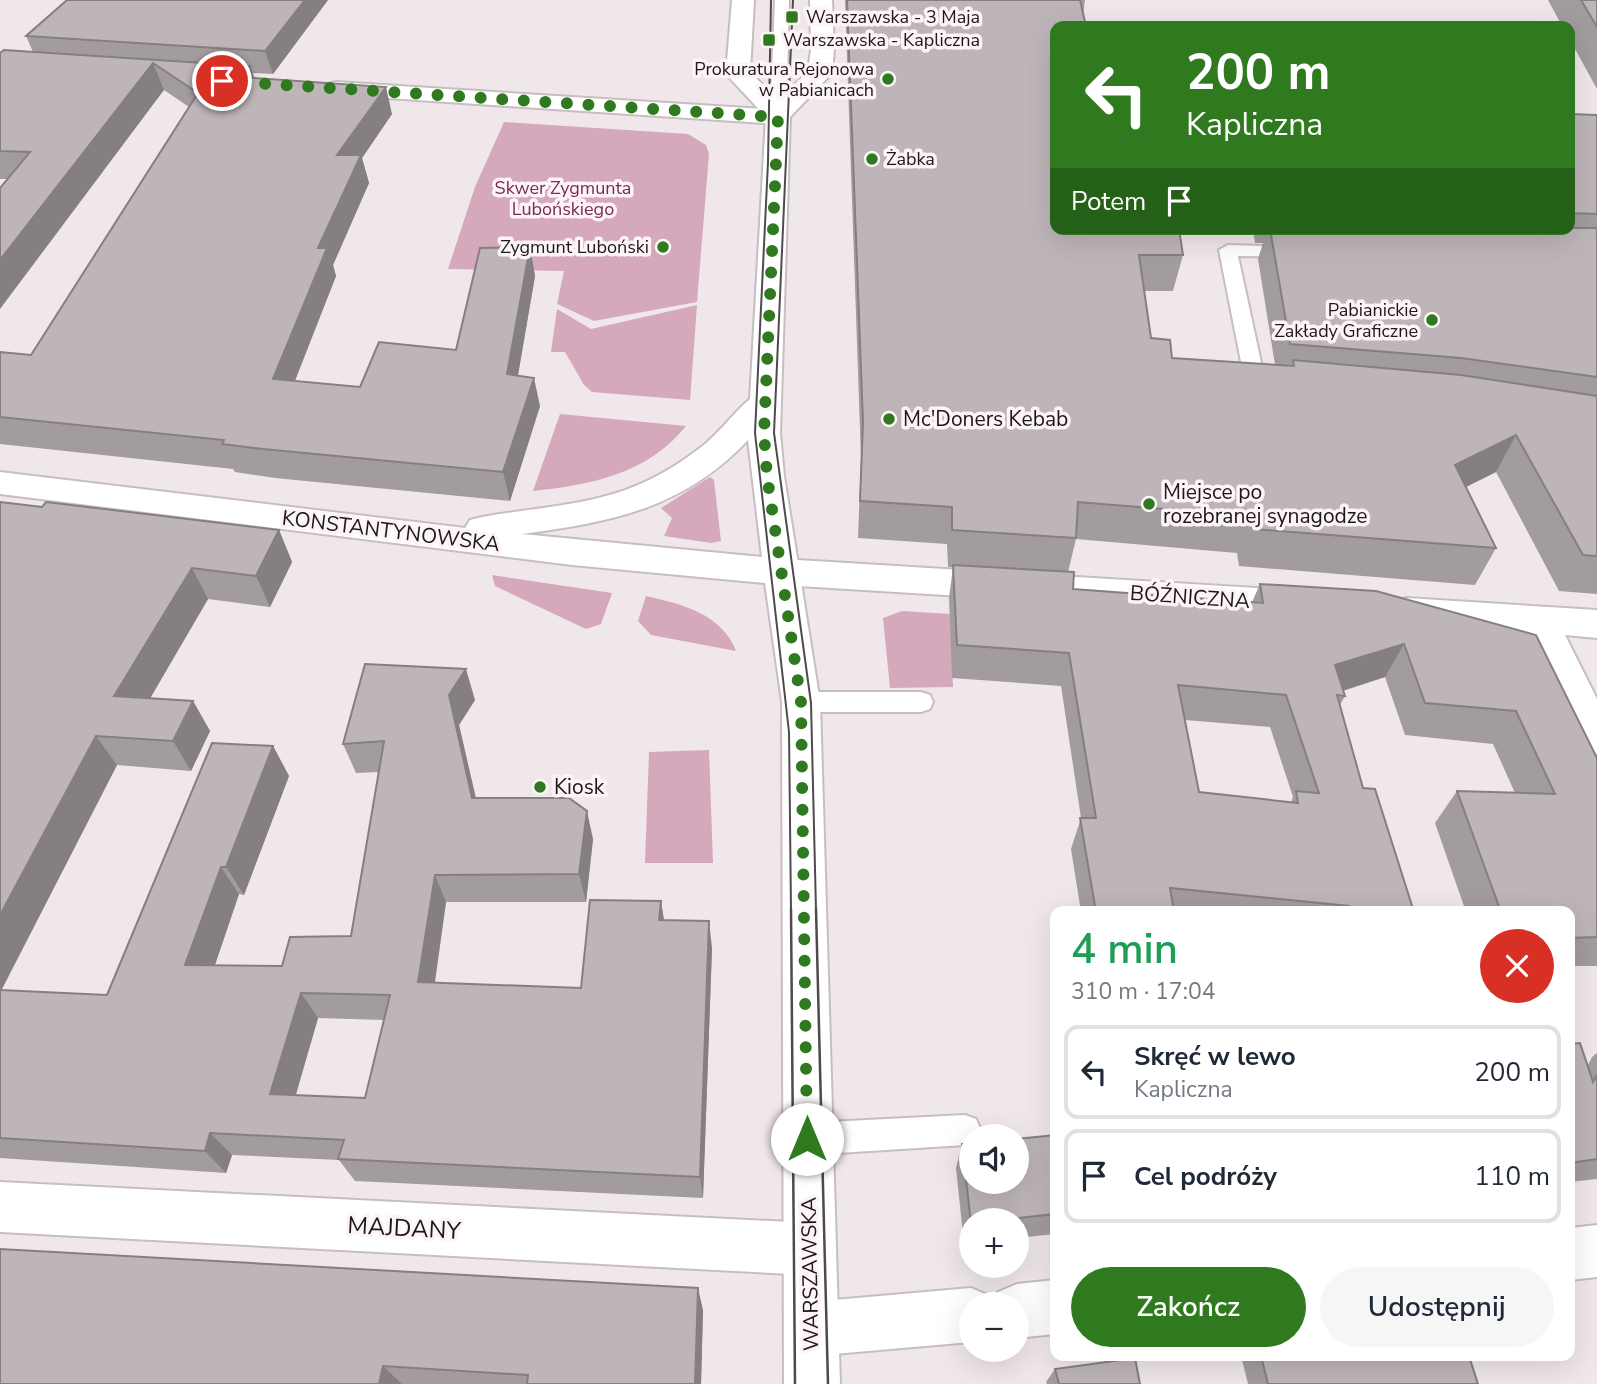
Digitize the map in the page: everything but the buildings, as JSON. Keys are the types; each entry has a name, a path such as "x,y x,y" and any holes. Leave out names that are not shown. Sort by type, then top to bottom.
{"street":[{"path":"743,0 738,74 767,102 778,117"},
{"path":"778,117 789,100 814,79 821,68 821,0"},
{"path":"320,88 778,117"},
{"name":"WARSZAWSKA","path":"778,117 766,402 767,476 801,702 812,1384"},
{"path":"439,537 511,523 585,516 636,501 688,473 719,451 756,408 766,402"},
{"name":"KONSTANTYNOWSKA","path":"0,483 636,560 782,572"},
{"name":"BÓŹNICZNA","path":"782,572 1332,606"},
{"path":"1374,608 1597,624"},
{"path":"1538,619 1597,738"},
{"name":"MAJDANY","path":"0,1207 809,1249"},
{"path":"1575,1253 1597,1251"},
{"path":"1029,1310 1050,1308"},
{"path":"811,1329 959,1316"}],"lane":[{"path":"778,117 782,0"},
{"path":"1282,389 1256,387 1228,250 1310,252"},
{"path":"801,702 921,702"},
{"path":"807,1139 959,1130"}],"green space":[{"name":"Skwer Zygmunta Lubońskiego","path":"504,122 688,134 706,145 709,154 697,302 594,321 557,304 564,271 448,269 475,187"},
{"path":"697,305 690,400 592,392 584,385 565,352 551,352 557,309 591,329"},
{"path":"560,414 686,426 654,456 636,466 576,485 533,491"},
{"path":"710,477 714,480 721,541 711,543 664,536 672,518 661,508"},
{"path":"492,575 612,593 601,624 586,629 495,586"},
{"path":"646,596 687,607 711,619 730,638 736,651 651,635 638,621"},
{"path":"902,611 950,614 953,687 890,688 883,618"},
{"path":"709,750 713,863 645,863 649,752"}],"tram line":[{"path":"771,0 768,162 755,433 789,732 791,910"},
{"path":"793,0 774,433 811,703 816,910"},
{"path":"791,909 795,1384"},
{"path":"816,909 828,1384"}],"place":[{"name":"Warszawska - 3 Maja","path":"792,17"},
{"name":"Warszawska - Kapliczna","path":"769,40"},
{"name":"Prokuratura Rejonowa w Pabianicach","path":"888,79"},
{"name":"Żabka","path":"872,159"},
{"name":"Zygmunt Luboński","path":"663,247"},
{"name":"Pabianickie Zakłady Graficzne","path":"1432,320"},
{"name":"Mc'Doners Kebab","path":"889,419"},
{"name":"Miejsce po rozebranej synagodze","path":"1149,504"},
{"name":"Kiosk","path":"540,787"}],"route":[{"path":"222,81 778,117 764,433 767,476 801,702 807,1139"}]}
